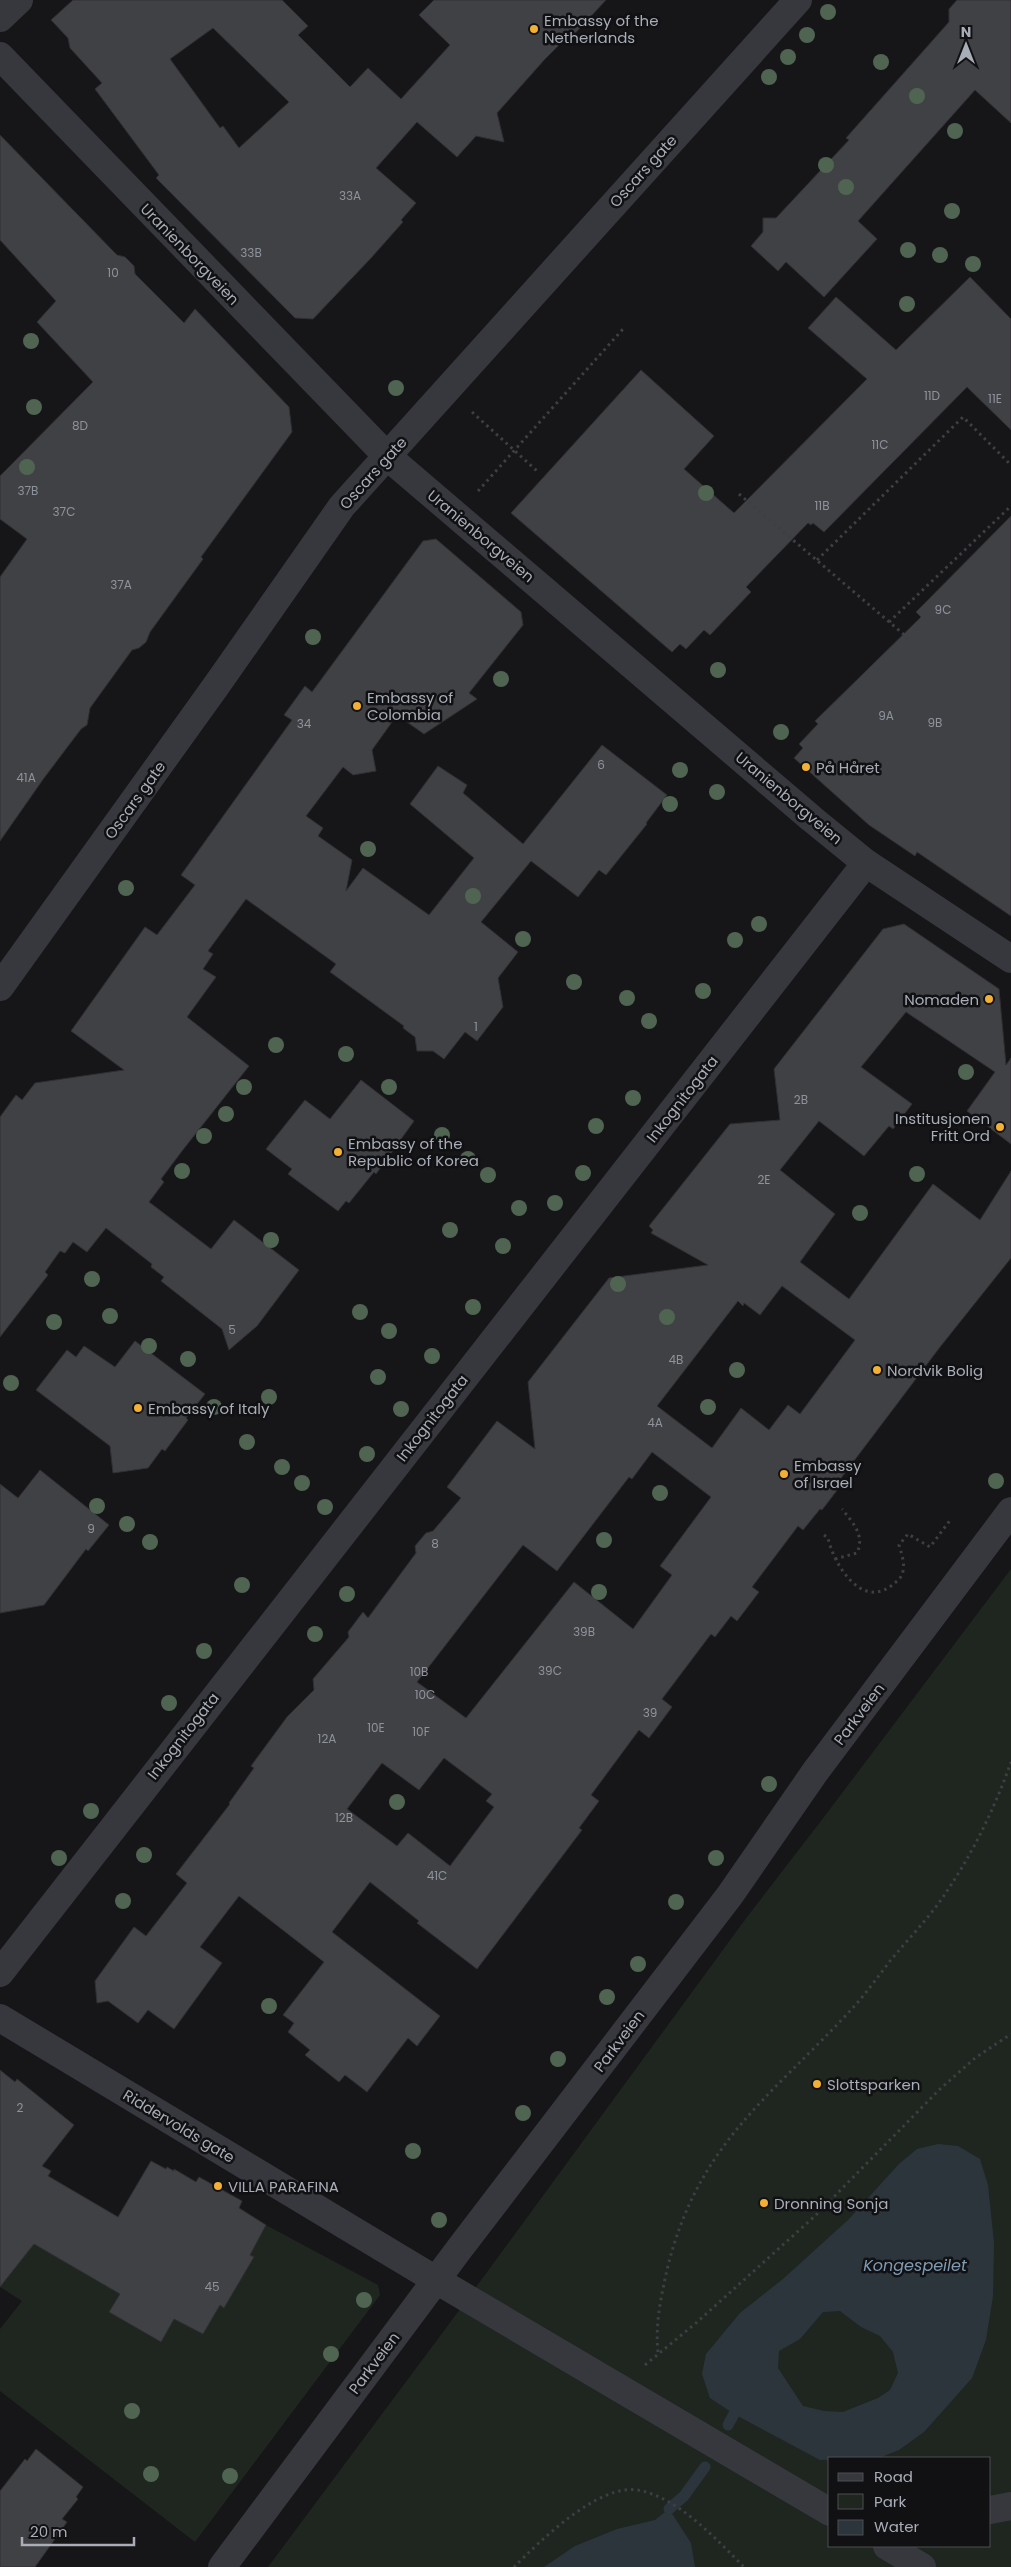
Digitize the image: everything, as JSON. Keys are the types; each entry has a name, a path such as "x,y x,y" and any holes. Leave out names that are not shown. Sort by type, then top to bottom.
{"street":[{"path":"0,18 19,0"},
{"name":"Oscars gate","path":"0,987 216,686 342,506 798,0"},
{"name":"Uranienborgveien","path":"0,56 388,457 866,863 1011,958"},
{"name":"Inkognitogata","path":"0,1973 866,863"},
{"name":"Parkveien","path":"222,2567 436,2280 730,1895 815,1772 1011,1510"},
{"name":"Riddervolds gate","path":"0,2018 616,2388 828,2511"},
{"path":"991,2510 1011,2506"},
{"path":"889,2547 922,2567"}],"path":[{"path":"476,493 623,330"},
{"path":"467,408 537,471"},
{"path":"817,560 963,417 1011,465"},
{"path":"739,494 908,638"},
{"path":"889,622 1011,506"},
{"path":"835,1559 857,1553 861,1540 860,1533 842,1509"},
{"path":"824,1534 828,1538 835,1559 842,1572 854,1584 865,1590 886,1589 900,1578 904,1571 899,1544 908,1534 930,1547 951,1520"},
{"path":"658,2352 656,2334 658,2317 672,2249 682,2219 704,2172 763,2097 850,2011 947,1892 982,1831 1011,1762"},
{"path":"616,2388 696,2323 815,2216 939,2090 975,2058 1011,2034"},
{"path":"514,2567 532,2549 585,2508 605,2496 620,2491 636,2490 663,2500 701,2524 744,2567"}],"green space":[{"name":"Slottsparken","path":"1011,1569 1011,2567 268,2567 449,2324 747,1917"},
{"path":"266,2225 378,2285 380,2295 195,2542 0,2391 0,2329 22,2301 0,2287 34,2244 120,2294 109,2312 160,2342 174,2319 203,2334 220,2305 224,2308 254,2257 250,2255"}],"water":[{"name":"Kongespeilet","path":"938,2144 958,2146 980,2159 988,2185 994,2243 993,2296 986,2340 972,2378 924,2432 899,2450 882,2457 828,2457 828,2460 820,2460 734,2414 710,2398 702,2374 706,2354 740,2313 783,2279 848,2220 899,2164 917,2149","holes":["840,2311 861,2327 880,2336 893,2352 898,2373 890,2390 878,2398 843,2412 824,2411 803,2406 778,2368 779,2351 800,2339 823,2312"]},
{"path":"669,2509 691,2543 695,2567 544,2567 575,2546 617,2529 655,2520"}],"building":[{"path":"73,0 282,0 308,26 298,35 350,87 368,68 401,99 450,45 419,15 434,0 606,0 567,42 564,40 545,59 497,113 504,142 476,136 457,157 417,122 376,168 416,203 401,220 403,222 313,319 295,318 156,178 159,175 95,89 102,83 70,48 68,38 51,20","holes":["213,28 289,102 239,148 223,126 220,128 170,59"]},
{"path":"957,0 1011,0 1011,123 975,90 858,221 877,239 824,297 786,262 778,271 751,246 763,232 763,218 776,218 849,140 846,138 949,22 949,9"},
{"path":"0,135 117,255 125,257 134,266 135,274 184,323 195,309 289,407 292,432 201,557 203,559 150,632 146,642 139,648 132,650 90,708 87,725 81,729 44,778 0,841 0,577 27,539 0,519 0,476 93,382 37,322 56,301 0,240"},
{"path":"970,277 1011,319 1011,430 967,387 824,532 813,523 811,525 808,523 746,587 751,592 710,635 704,630 686,649 680,644 672,652 511,513 641,370 714,436 684,469 734,513 867,379 808,328 836,297 896,350"},
{"path":"1011,516 1011,916 917,852 915,856 869,825 794,758 803,748 799,744 818,724 815,721 921,617 916,612"},
{"path":"436,539 521,612 523,625 469,693 477,699 424,734 397,715 372,750 376,771 353,775 343,767 306,816 323,828 318,836 352,860 346,891 363,868 429,915 474,858 410,804 438,766 467,785 463,793 523,844 602,745 667,795 647,824 606,875 599,870 578,897 531,861 481,922 518,952 498,978 503,1007 477,1041 465,1032 444,1059 433,1051 417,1051 415,1037 403,1028 404,1026 330,972 336,964 246,899 208,951 213,954 203,969 216,977 187,1017 249,1066 161,1179 164,1182 149,1202 211,1249 234,1220 299,1270 257,1326 229,1350 222,1329 161,1281 164,1277 151,1267 152,1264 106,1228 87,1252 73,1242 65,1253 60,1251 45,1272 48,1275 0,1337 0,1117 16,1095 22,1100 35,1083 124,1070 71,1031 145,927 157,935 195,885 181,875 292,720 284,715 305,686 312,692 423,541"},
{"path":"904,924 999,989 1006,1065 1011,1058 1011,1144 967,1111 995,1072 906,1012 861,1067 912,1104 893,1129 889,1126 864,1156 819,1121 780,1170 835,1214 800,1262 849,1299 933,1184 980,1220 1011,1171 1011,1258 940,1347 838,1482 841,1485 822,1510 820,1509 803,1530 798,1526 752,1587 759,1592 737,1621 731,1616 715,1637 711,1634 662,1699 672,1707 649,1738 639,1730 591,1795 599,1801 579,1828 582,1830 477,1969 417,1923 419,1921 370,1882 332,1932 440,2016 417,2046 408,2038 367,2092 345,2075 339,2082 305,2055 310,2050 288,2032 294,2023 283,2015 324,1962 239,1896 200,1947 222,1963 174,2029 148,2010 138,2023 108,2001 97,2003 95,1981 134,1927 146,1936 187,1883 176,1874 230,1804 254,1768 251,1766 287,1717 314,1690 313,1679 349,1637 348,1632 363,1612 368,1618 416,1553 415,1546 426,1533 433,1531 461,1498 447,1487 497,1421 535,1449 528,1382 609,1278 708,1265 651,1233 653,1230 649,1226 730,1124 780,1120 774,1069 883,929","holes":["782,1286 855,1340 800,1414 788,1405 769,1430 741,1408 712,1448 657,1406 738,1301 743,1306 744,1303 760,1315","652,1452 711,1497 660,1566 672,1575 633,1629 574,1582 466,1718 417,1682 523,1545 557,1571 629,1477 632,1479","444,1758 492,1794 486,1801 494,1807 450,1866 408,1833 397,1846 347,1809 382,1763 419,1790"]},
{"path":"361,1080 414,1121 376,1174 374,1172 349,1203 346,1201 338,1211 288,1174 292,1169 266,1149 305,1100 330,1119"},
{"path":"135,1341 205,1394 186,1418 188,1420 165,1451 162,1449 148,1468 113,1473 110,1446 36,1390 67,1350 76,1357 84,1346 115,1367"},
{"path":"40,1470 109,1525 88,1551 86,1549 44,1605 0,1613 0,1484 18,1498"},
{"path":"0,2070 15,2082 17,2079 74,2125 42,2166 51,2171 48,2176 118,2217 151,2161 166,2169 167,2167 174,2171 174,2169 196,2182 199,2177 242,2201 239,2208 266,2225 250,2255 254,2257 224,2308 220,2305 203,2334 174,2319 161,2342 109,2312 120,2294 34,2244 0,2287"},
{"path":"36,2449 83,2487 76,2497 78,2499 62,2519 67,2522 35,2567 0,2567 0,2491 25,2459 27,2461"}],"waterway":[{"path":"728,2425 734,2414"},
{"path":"669,2509 684,2496 705,2467"}],"place":[{"name":"Embassy of the Netherlands","path":"534,29"},
{"name":"Embassy of Colombia","path":"357,706"},
{"name":"På Håret","path":"806,767"},
{"name":"Nomaden","path":"989,999"},
{"name":"Institusjonen Fritt Ord","path":"1000,1127"},
{"name":"Embassy of the Republic of Korea","path":"338,1152"},
{"name":"Nordvik Bolig","path":"877,1370"},
{"name":"Embassy of Italy","path":"138,1408"},
{"name":"Embassy of Israel","path":"784,1474"},
{"name":"Slottsparken","path":"817,2084"},
{"name":"VILLA PARAFINA","path":"218,2186"},
{"name":"Dronning Sonja","path":"764,2203"}]}
